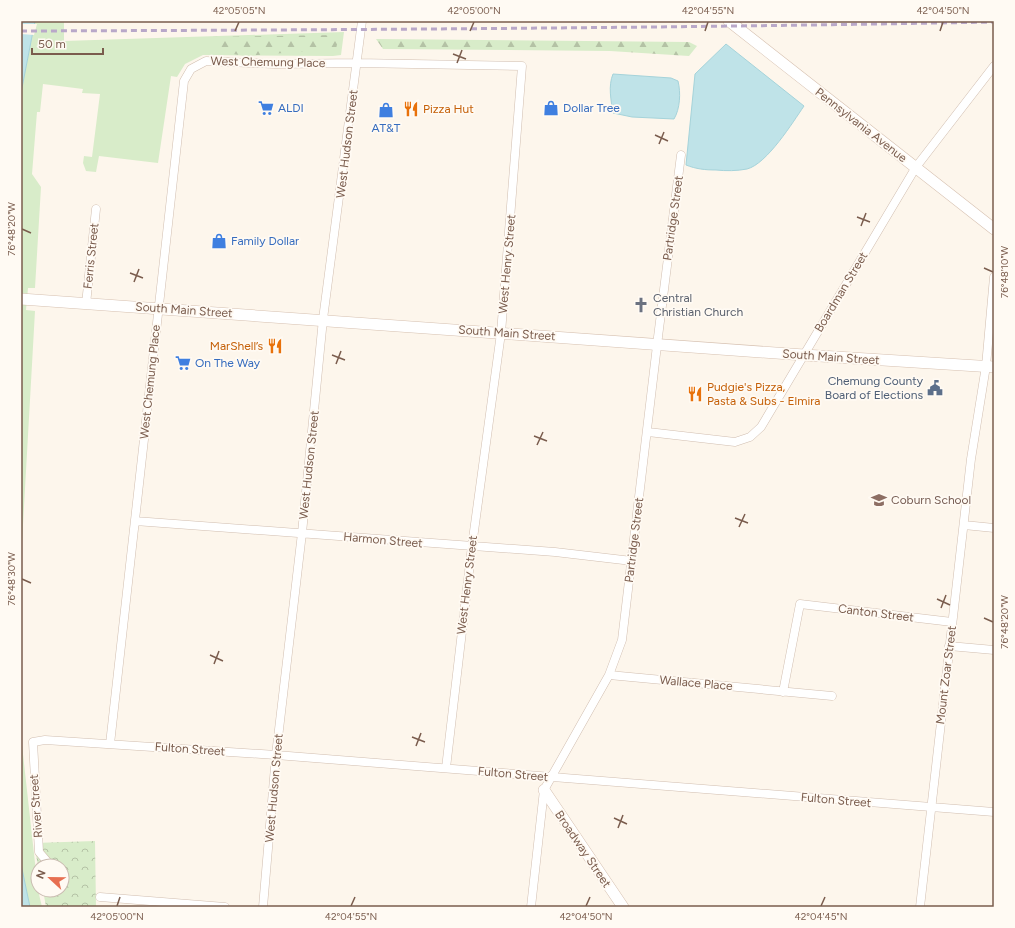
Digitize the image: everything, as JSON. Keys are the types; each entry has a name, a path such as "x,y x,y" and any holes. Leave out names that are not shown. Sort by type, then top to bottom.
{"main road":[{"name":"Pennsylvania Avenue","path":"729,21 994,228"},
{"name":"South Main Street","path":"25,299 86,304 158,307 803,355 990,366"},
{"name":"Broadway Street","path":"544,790 622,906"}],"street":[{"name":"West Hudson Street","path":"263,907 276,755 302,533 323,319 362,23"},
{"name":"West Chemung Place","path":"110,744 184,82 191,69 206,61 274,64 357,62"},
{"name":"West Henry Street","path":"357,62 522,66 501,333 472,546 446,768"},
{"name":"Boardman Street","path":"648,432 735,442 750,437 761,427 916,167 994,66"},
{"name":"Partridge Street","path":"532,907 544,790 550,777 610,675 622,640 681,155"},
{"name":"Ferris Street","path":"86,304 96,208"},
{"name":"Mount Zoar Street","path":"920,907 930,808 964,525 990,366 994,277"},
{"name":"Harmon Street","path":"135,521 555,552 632,561"},
{"path":"964,525 994,528"},
{"name":"Canton Street","path":"783,692 800,604 952,622"},
{"path":"949,646 994,650"},
{"name":"Wallace Place","path":"610,675 832,696"},
{"name":"Fulton Street","path":"32,742 45,740 276,755 994,812"},
{"name":"River Street","path":"32,742 39,852 44,858"},
{"path":"100,897 224,907"}],"green space":[{"path":"35,21 64,21 64,41 344,32 341,55 203,55 185,64 177,77 171,76 158,163 99,156 96,172 86,171 83,163 84,156 92,157 100,94 82,93 83,89 43,84 40,112 37,112 32,174 41,187 35,288 28,288 26,310 35,311 21,560 21,93"},
{"path":"339,35 336,49 245,56 210,50 211,37"},
{"path":"376,39 689,42 697,46 689,56 610,51 383,49"},
{"path":"21,736 34,858 30,858 30,898 40,898 42,907 30,907 21,864"},
{"path":"95,841 96,907 46,907 44,898 70,898 70,858 37,858 34,843"}],"water":[{"path":"21,21 35,21 21,93"},
{"path":"726,44 804,106 779,142 755,166 747,169 732,171 704,169 686,165 695,74"},
{"path":"613,74 671,78 678,81 678,111 674,119 632,117 613,113 610,88"},
{"path":"21,864 30,907 21,907"}],"pier":[{"path":"21,24 37,24 34,35 21,34"}],"railway":[{"path":"21,31 751,26 994,22"}],"place":[{"name":"ALDI","path":"266,108"},
{"name":"Dollar Tree","path":"551,108"},
{"name":"Pizza Hut","path":"411,109"},
{"name":"AT&T","path":"386,110"},
{"name":"Family Dollar","path":"219,241"},
{"name":"Central Christian Church","path":"641,305"},
{"name":"MarShell’s","path":"275,346"},
{"name":"On The Way","path":"183,363"},
{"name":"Chemung County Board of Elections","path":"935,388"},
{"name":"Pudgie's Pizza, Pasta & Subs - Elmira","path":"695,394"},
{"name":"Coburn School","path":"879,500"}]}
